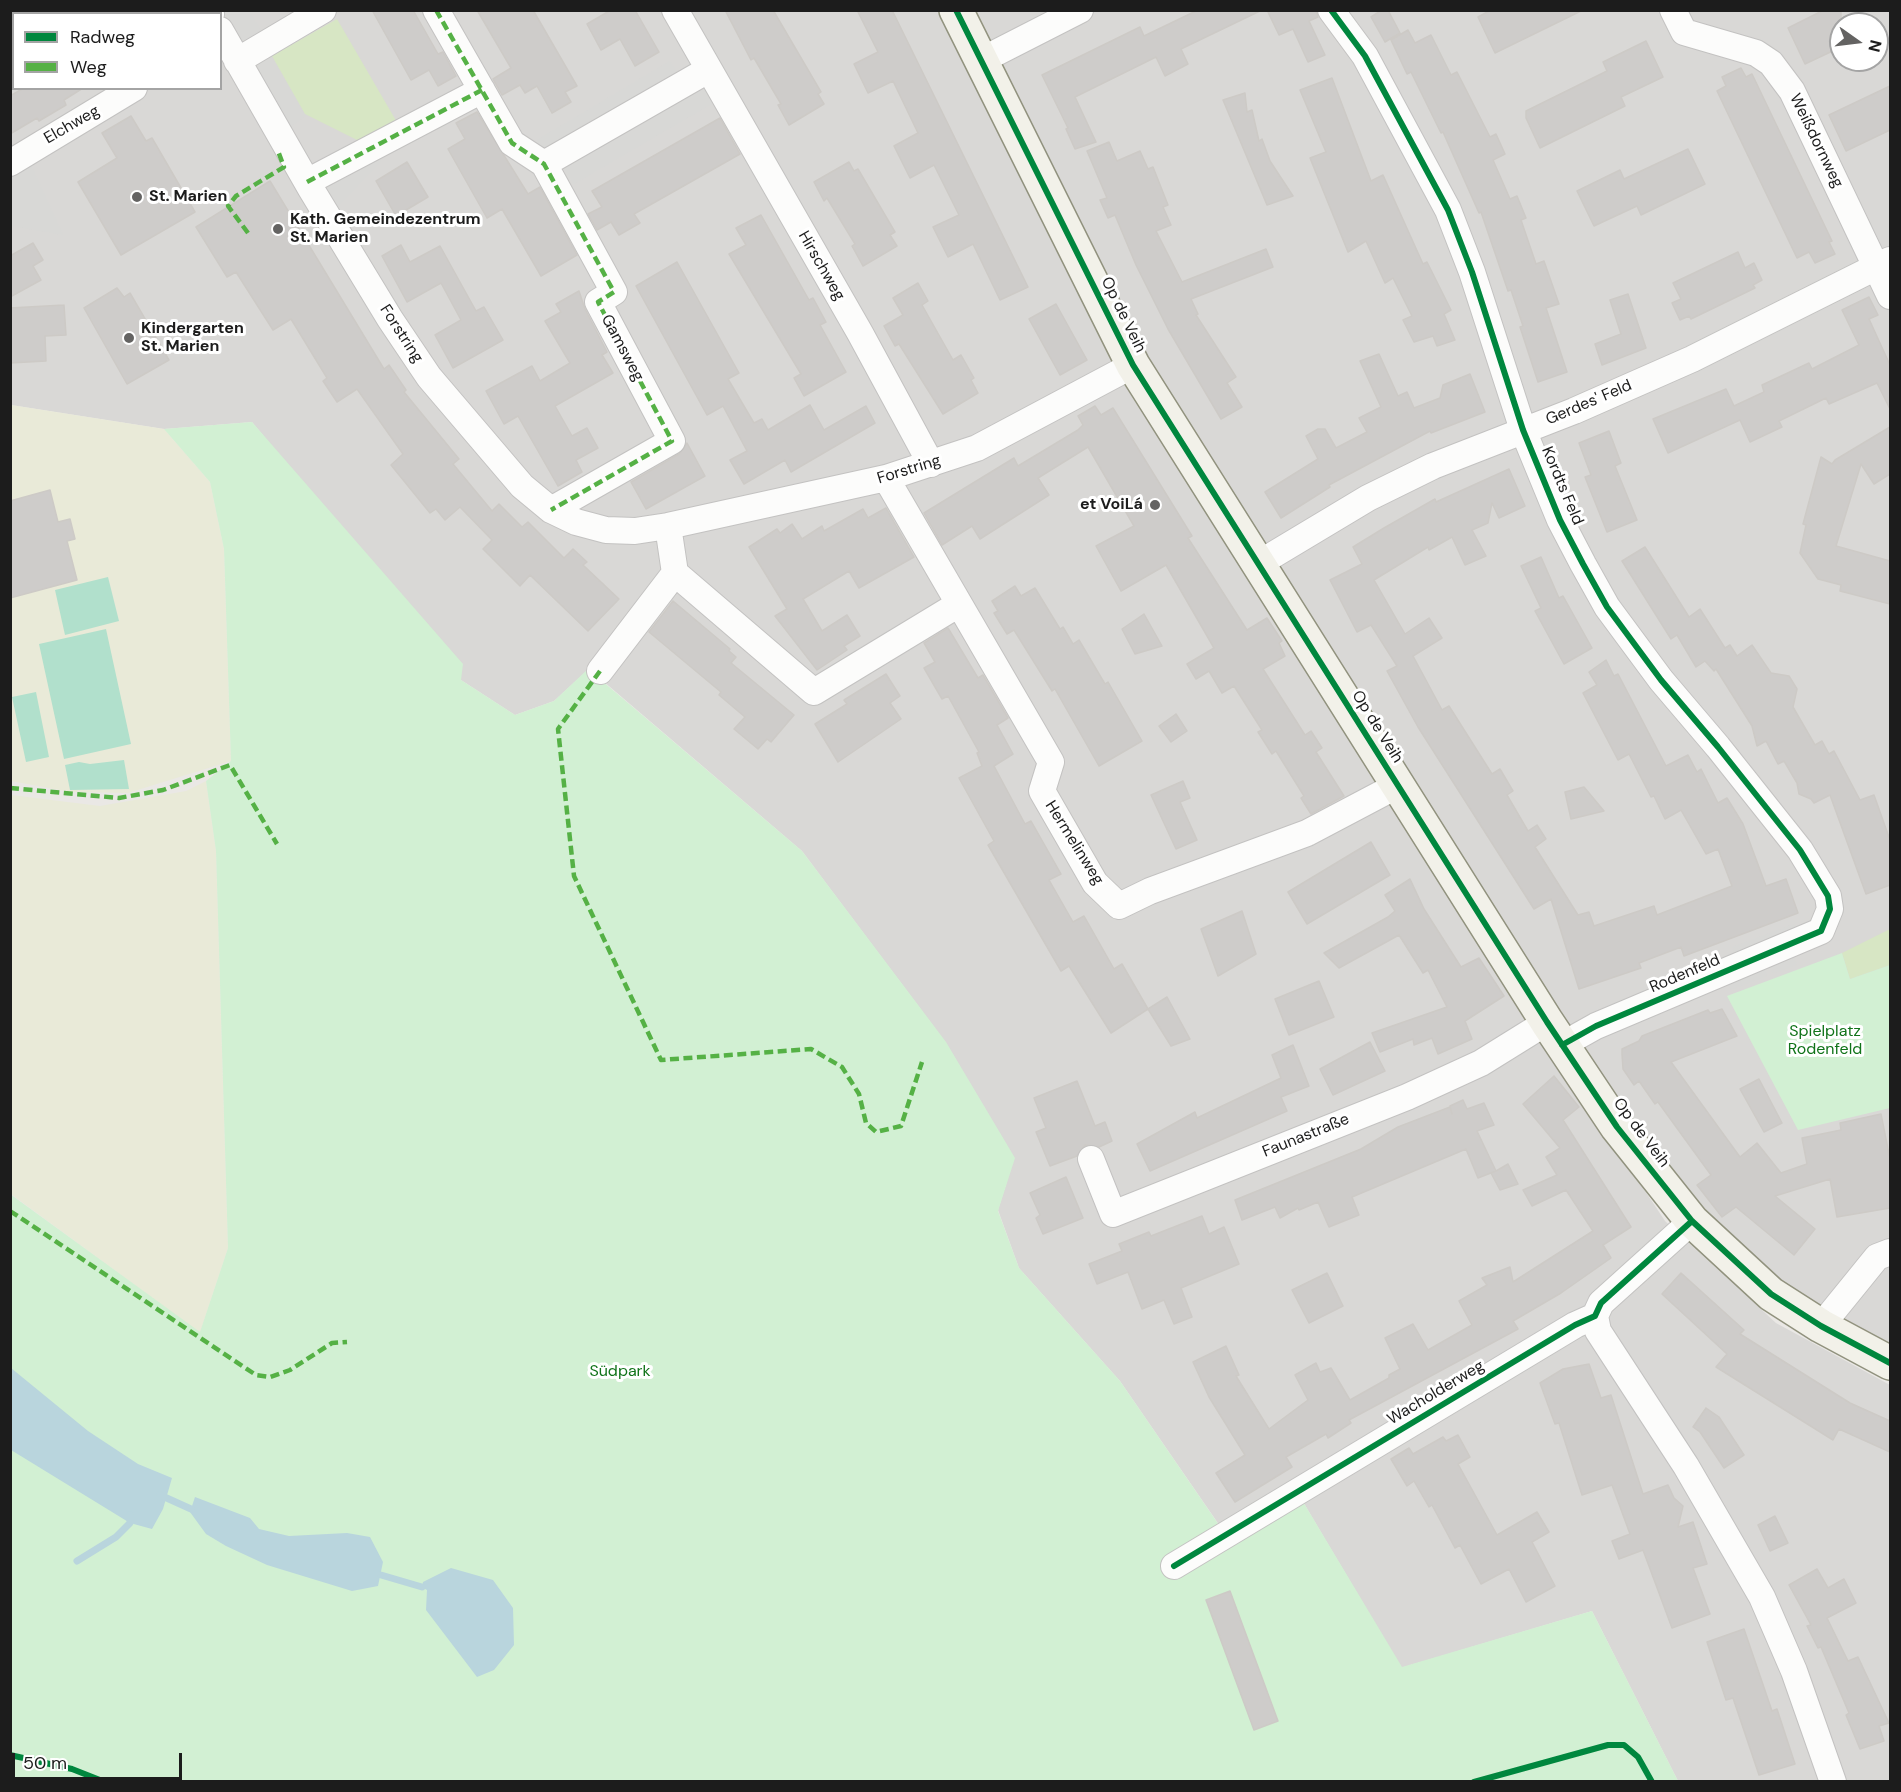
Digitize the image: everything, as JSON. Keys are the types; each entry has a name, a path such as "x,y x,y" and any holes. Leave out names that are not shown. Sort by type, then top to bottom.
{"street":[{"path":"237,61 323,10"},
{"name":"Gamsweg","path":"436,10 512,143 544,164 614,292 598,302 672,441 551,510"},
{"name":"Hirschweg","path":"675,10 860,333 931,464"},
{"name":"Op de Veih","path":"956,10 1133,365 1555,1034 1617,1127 1692,1221 1771,1294 1821,1326 1890,1363"},
{"path":"982,60 1080,10"},
{"name":"Kordts Feld","path":"1331,10 1365,56 1448,210 1472,272 1523,430 1560,520 1607,607 1661,680 1800,850 1823,885 1830,909 1821,931"},
{"name":"Weißdornweg","path":"1673,10 1684,32 1740,47 1771,63 1792,91 1883,263 1890,296"},
{"name":"Forstring","path":"222,34 307,182 390,319 429,376 522,486 551,510 576,522 606,530 635,531 668,526 886,478 977,448 1016,430 1133,365"},
{"path":"544,164 708,70"},
{"name":"Elchweg","path":"10,163 131,90"},
{"path":"307,182 482,90"},
{"name":"Gerdes' Feld","path":"1258,564 1368,498 1432,466 1574,411 1692,359 1883,263"},
{"name":"Hermelinweg","path":"886,478 1052,762 1042,791 1095,883 1119,906 1150,891 1307,833 1398,785"},
{"path":"668,526 675,573 814,692 959,604"},
{"path":"600,671 675,573"},
{"name":"Rodenfeld","path":"1555,1034 1596,1026 1821,931"},
{"name":"Faunastraße","path":"1091,1159 1113,1214 1407,1097 1481,1063 1555,1034"},
{"name":"Wacholderweg","path":"1174,1566 1575,1325 1595,1316 1601,1303 1692,1221"},
{"path":"1821,1326 1877,1257 1890,1252"},
{"path":"1595,1316 1598,1331 1686,1466 1762,1597 1794,1671 1833,1782"}],"shaded area":[{"path":"11,11 945,11 1132,397 1531,1019 1665,1221 1776,1323 1890,1385 1890,1781 1678,1781 1592,1611 1401,1668 1302,1500 1233,1545 1120,1381 1019,1268 998,1210 1014,1158 945,1042 802,851 589,669 554,701 515,715 461,680 252,422 164,429 11,405"},
{"path":"223,11 249,11 263,34 243,44"},
{"path":"970,11 1890,11 1890,1347 1843,1322 1777,1278 1701,1213 1627,1121 1144,362"},
{"path":"272,56 307,115 287,129 251,68"},
{"path":"670,61 680,78 548,157 537,140"},
{"path":"706,83 717,101 574,184 563,166"},
{"path":"377,152 382,160 337,207 322,183"},
{"path":"30,163 63,235 11,226 10,175"},
{"path":"1794,924 1797,932 1735,955 1732,947"},
{"path":"1794,956 1797,965 1773,974 1769,965"},
{"path":"1763,966 1767,976 1731,990 1727,980"}],"green space":[{"path":"337,19 398,124 365,144 305,114 272,56"},
{"path":"11,405 164,429 210,482 224,549 231,761 128,793 70,792 11,781"},
{"name":"Südpark","path":"252,422 463,664 461,680 515,715 554,701 588,669 802,851 946,1042 1015,1158 998,1211 1019,1268 1120,1381 1232,1544 1302,1500 1402,1667 1592,1611 1678,1781 11,1781 10,1194 200,1332 228,1248 216,851 206,781 231,761 224,549 210,482 164,429"},
{"path":"108,577 119,621 65,635 55,590"},
{"path":"106,629 131,744 64,759 39,644"},
{"path":"36,692 49,757 26,762 12,697"},
{"path":"124,760 129,789 70,790 65,765 79,762 90,764"},
{"path":"206,781 216,851 228,1248 200,1333 11,1194 11,795 100,806 186,791"},
{"path":"1890,929 1890,965 1850,979 1842,953"},
{"name":"Spielplatz Rodenfeld","path":"1842,953 1850,979 1890,965 1890,1108 1798,1130 1727,996"}],"water":[{"path":"11,1368 88,1431 138,1464 172,1478 163,1509 152,1529 130,1523 11,1450"},
{"path":"195,1497 250,1518 259,1529 289,1536 347,1533 370,1537 383,1562 378,1586 352,1591 267,1565 226,1546 206,1534 190,1512"},
{"path":"451,1568 493,1580 513,1608 514,1645 494,1670 477,1677 426,1610 427,1590 422,1587 423,1582"}],"building":[{"path":"372,10 413,10 438,54 443,52 456,76 438,86 429,70 411,80"},
{"path":"477,10 533,10 577,86 565,92 571,102 552,113 537,86 525,93 520,85 502,95 493,79 511,68"},
{"path":"611,10 635,10 659,52 635,66 620,39 601,50 587,24"},
{"path":"725,10 773,10 821,92 818,94 824,104 789,125 778,105 781,104 754,58 751,60"},
{"path":"857,10 892,10 1028,287 1000,300 973,244 948,257 933,227 959,215 934,165 910,178 894,146 918,133 893,81 868,93 854,64 878,52"},
{"path":"1198,10 1262,10 1181,49 1188,64 1165,76 1156,57 1075,97 1096,142 1075,149 1066,129 1068,128 1042,75 1140,27 1144,36"},
{"path":"1267,10 1316,10 1318,17 1309,21 1325,55 1308,62 1293,29 1279,35"},
{"path":"1382,10 1388,10 1400,33 1385,42 1371,17"},
{"path":"1491,10 1583,10 1495,53 1478,17"},
{"path":"1824,10 1841,10 1841,12 1829,12 1829,53 1805,64 1788,28"},
{"path":"1408,30 1415,43 1431,35 1451,75 1457,72 1490,137 1496,134 1505,154 1493,160 1510,199 1517,196 1526,218 1521,220 1536,264 1544,261 1559,304 1546,308 1567,372 1538,382 1511,290 1508,291 1481,212 1479,213 1443,132 1441,133 1411,72 1407,74 1391,40"},
{"path":"1646,41 1663,77 1621,97 1625,106 1540,148 1526,118 1526,111 1607,71 1603,62"},
{"path":"1741,68 1746,77 1752,74 1832,241 1829,242 1835,254 1815,263 1809,252 1797,258 1717,91 1726,86 1722,77"},
{"path":"1332,78 1371,181 1383,175 1423,264 1427,262 1451,310 1444,314 1455,340 1437,346 1433,336 1414,342 1403,320 1412,316 1393,278 1385,283 1366,241 1348,252 1310,158 1326,152 1300,90"},
{"path":"1890,86 1890,130 1846,151 1829,115"},
{"path":"20,90 80,90 64,100 66,105 10,134 10,96"},
{"path":"1245,93 1247,112 1252,110 1259,141 1262,139 1270,161 1293,196 1267,205 1223,100"},
{"path":"477,112 528,194 540,187 577,255 541,276 502,209 487,218 448,149 465,139 456,123"},
{"name":"St. Marien","path":"131,116 146,141 152,138 195,212 121,255 78,182 117,158 102,133"},
{"path":"720,118 740,154 634,214 640,223 619,235 611,222 597,230 588,214 602,207 592,191"},
{"path":"1109,142 1117,161 1140,151 1148,169 1153,167 1168,205 1163,207 1171,225 1156,231 1182,282 1266,249 1273,267 1191,299 1198,314 1196,315 1236,377 1227,383 1242,407 1221,419 1168,329 1136,265 1115,215 1108,218 1100,200 1107,198 1087,151"},
{"path":"1688,149 1705,184 1641,215 1637,206 1594,226 1577,191 1620,170 1624,179"},
{"path":"407,162 428,197 396,216 376,181"},
{"path":"849,162 854,171 858,169 895,232 890,235 897,246 863,266 852,246 855,244 827,198 824,201 814,182"},
{"path":"270,181 384,369 389,365 406,390 404,392 459,459 453,464 492,511 499,504 522,527 528,522 564,558 573,549 587,562 583,565 619,599 588,631 530,575 520,586 483,549 492,540 460,507 445,520 436,509 430,513 391,465 403,454 357,389 337,402 323,381 327,378 291,319 273,330 236,272 227,277 196,227"},
{"path":"761,215 809,300 813,298 826,322 820,325 846,372 804,396 794,378 801,374 729,254 746,245 736,228"},
{"path":"33,243 43,260 33,266 41,280 10,297 10,256"},
{"path":"401,245 410,262 440,246 476,311 484,307 503,340 453,368 435,335 461,320 441,283 407,302 382,256"},
{"path":"1738,252 1745,268 1754,263 1762,280 1753,285 1755,288 1691,319 1689,316 1680,320 1672,303 1681,299 1673,283"},
{"path":"677,262 739,373 728,379 754,423 762,419 768,430 810,405 824,430 866,406 875,423 791,472 785,460 744,484 730,460 747,451 723,406 707,415 636,286"},
{"path":"918,283 928,301 922,305 953,360 961,355 974,378 971,380 978,393 943,414 899,344 895,346 884,326 903,315 893,298"},
{"path":"117,288 124,297 130,293 169,360 127,384 84,308"},
{"path":"579,291 585,309 607,352 602,355 613,373 555,406 572,436 587,428 598,448 576,460 582,472 558,486 518,416 504,424 486,391 532,366 540,381 570,363 545,321 561,312 556,304"},
{"path":"1628,294 1646,348 1602,365 1595,344 1621,334 1610,300"},
{"path":"1869,297 1878,315 1869,319 1890,365 1890,409 1877,383 1829,404 1826,398 1779,421 1782,427 1750,442 1740,420 1668,453 1653,419 1726,389 1734,406 1764,392 1762,385 1809,363 1812,369 1859,345 1842,310"},
{"path":"1056,304 1087,360 1060,375 1029,319"},
{"path":"64,305 66,335 45,336 46,361 10,363 10,308"},
{"path":"1379,354 1398,396 1407,392 1414,408 1440,398 1443,385 1470,374 1485,412 1431,433 1430,431 1329,485 1330,487 1281,518 1265,492 1318,459 1306,436 1318,429 1325,429 1336,448 1367,432 1359,418 1381,407 1360,361"},
{"path":"1095,406 1101,415 1113,408 1192,536 1188,538 1247,630 1267,618 1282,641 1279,643 1285,656 1263,669 1305,735 1311,731 1322,748 1316,752 1344,796 1311,814 1301,798 1304,796 1276,751 1272,754 1258,732 1262,730 1234,686 1222,693 1209,671 1196,679 1187,664 1214,648 1166,565 1121,591 1096,546 1134,526 1088,447 1038,478 1049,495 980,539 972,526 942,545 924,513 1014,458 1018,466 1078,430 1083,425 1078,416"},
{"path":"1890,427 1890,474 1874,484 1861,464 1836,546 1890,561 1890,604 1840,591 1841,585 1818,579 1800,553 1806,525 1803,524 1821,457 1832,464"},
{"path":"1609,431 1621,463 1615,466 1637,520 1607,532 1585,477 1591,475 1579,443"},
{"path":"687,443 705,476 646,509 631,482 679,454"},
{"path":"1509,469 1525,506 1499,518 1492,503 1488,523 1472,530 1486,556 1465,565 1452,537 1429,550 1428,547 1374,580 1405,634 1429,618 1442,638 1413,656 1442,710 1449,706 1492,774 1500,769 1513,791 1507,795 1528,831 1537,825 1546,839 1535,847 1578,915 1589,912 1594,926 1654,906 1657,915 1732,886 1718,849 1706,854 1681,810 1665,819 1629,754 1618,760 1583,693 1597,685 1589,672 1606,660 1614,676 1618,674 1666,766 1688,755 1697,772 1701,769 1718,803 1727,798 1743,824 1766,886 1786,879 1798,913 1684,956 1681,947 1639,963 1641,968 1579,989 1551,899 1534,909 1418,727 1387,671 1397,666 1371,625 1357,632 1330,580 1362,564 1353,547 1435,499 1436,502"},
{"path":"50,490 58,522 70,519 75,539 67,541 77,580 10,598 10,501"},
{"path":"886,508 914,557 859,588 849,571 803,599 822,631 847,615 860,636 844,646 847,650 817,670 775,616 787,609 749,547 777,529 780,533 792,524 802,539 822,526 824,531 863,509 868,518"},
{"path":"1645,547 1689,617 1700,609 1725,648 1730,645 1737,656 1752,645 1771,673 1789,676 1797,689 1793,707 1815,745 1822,741 1829,754 1834,751 1860,800 1874,795 1890,840 1890,885 1866,894 1830,795 1814,803 1811,799 1799,794 1797,783 1784,761 1778,764 1766,741 1757,746 1752,726 1716,669 1714,671 1705,661 1696,667 1677,635 1671,639 1622,561"},
{"path":"1541,557 1559,598 1563,596 1592,648 1564,664 1535,611 1541,608 1521,566"},
{"path":"1015,586 1021,596 1035,588 1060,629 1063,627 1073,644 1079,640 1105,684 1108,682 1142,741 1099,766 1055,689 1052,691 1014,630 1007,634 994,613 998,611 992,601"},
{"path":"673,601 730,649 729,651 736,657 731,663 794,715 771,742 767,739 758,749 734,729 745,717 719,695 721,692 649,632"},
{"path":"1144,614 1162,646 1135,654 1122,629"},
{"path":"948,628 978,678 983,675 1008,718 997,725 1013,754 994,766 1025,824 1031,821 1061,874 1049,880 1073,922 1084,916 1114,969 1122,964 1148,1009 1111,1033 1069,966 1061,971 988,845 994,841 959,778 982,766 977,753 979,752 948,696 942,699 924,668 935,662 924,643"},
{"path":"886,674 900,696 890,703 901,719 838,762 815,724 847,704 844,700"},
{"path":"1176,714 1187,731 1171,742 1159,726"},
{"path":"1183,781 1190,798 1180,802 1197,840 1176,849 1151,795"},
{"path":"1584,787 1604,811 1571,819 1565,792"},
{"path":"1371,842 1390,875 1307,924 1288,892"},
{"path":"1410,879 1424,909 1461,967 1479,958 1504,996 1465,1021 1472,1039 1438,1054 1432,1038 1414,1045 1413,1039 1380,1052 1372,1033 1447,1007 1428,970 1423,973 1399,935 1339,968 1324,953 1395,911 1385,895"},
{"path":"1242,911 1256,954 1218,976 1201,929"},
{"path":"1319,981 1334,1017 1289,1035 1275,999"},
{"path":"1167,997 1190,1039 1171,1046 1148,1009"},
{"path":"1722,1009 1737,1036 1671,1062 1740,1157 1757,1143 1781,1173 1807,1164 1802,1138 1841,1130 1840,1123 1881,1114 1890,1159 1890,1208 1837,1217 1830,1179 1775,1196 1815,1229 1794,1255 1736,1207 1722,1217 1697,1185 1711,1175 1658,1102 1655,1104 1639,1081 1634,1085 1623,1069 1622,1049 1639,1041 1642,1036 1708,1010 1710,1013"},
{"path":"1370,1042 1385,1071 1333,1095 1320,1069"},
{"path":"1293,1045 1309,1086 1281,1097 1287,1111 1150,1171 1137,1144 1195,1112 1197,1118 1281,1078 1272,1055"},
{"path":"1554,1076 1579,1107 1563,1120 1631,1227 1603,1245 1611,1258 1561,1293 1513,1321 1518,1329 1349,1420 1351,1423 1328,1438 1326,1434 1286,1457 1292,1467 1235,1502 1216,1473 1245,1455 1209,1397 1193,1362 1226,1346 1239,1375 1236,1376 1269,1429 1308,1400 1295,1375 1316,1363 1320,1372 1331,1368 1350,1400 1389,1378 1389,1375 1400,1369 1385,1338 1413,1324 1428,1350 1472,1325 1459,1301 1487,1285 1482,1278 1510,1267 1513,1282 1593,1231 1566,1190 1532,1206 1523,1190 1557,1175 1546,1157 1560,1148 1523,1104"},
{"path":"1759,1079 1782,1123 1764,1132 1740,1089"},
{"path":"1077,1081 1095,1126 1105,1122 1112,1141 1099,1147 1085,1145 1077,1156 1050,1166 1036,1132 1046,1128 1034,1098"},
{"path":"1463,1100 1467,1109 1484,1103 1494,1125 1477,1131 1496,1171 1478,1178 1466,1149 1352,1197 1359,1215 1329,1227 1318,1202 1299,1210 1298,1208 1280,1218 1275,1207 1242,1220 1235,1200 1361,1149 1398,1127 1450,1107 1452,1114 1450,1106"},
{"path":"1508,1164 1518,1184 1500,1190 1491,1173"},
{"path":"1066,1177 1083,1218 1043,1234 1036,1218 1040,1215 1030,1193"},
{"path":"1202,1216 1209,1234 1224,1227 1239,1264 1181,1288 1192,1317 1174,1324 1164,1300 1142,1309 1128,1272 1097,1284 1089,1264 1122,1251 1119,1244 1149,1232 1151,1236"},
{"path":"1327,1273 1343,1306 1309,1323 1292,1290"},
{"path":"1681,1273 1744,1330 1740,1334 1850,1403 1890,1421 1890,1452 1839,1429 1833,1440 1716,1367 1727,1354 1662,1294"},
{"path":"1589,1364 1601,1398 1611,1395 1643,1494 1668,1485 1674,1498 1683,1506 1678,1527 1693,1522 1707,1564 1693,1568 1710,1614 1672,1628 1643,1550 1619,1559 1612,1541 1630,1534 1612,1485 1582,1495 1559,1423 1555,1424 1540,1383 1563,1369"},
{"path":"1706,1408 1719,1417 1744,1455 1724,1468 1700,1432 1693,1427"},
{"path":"1458,1435 1470,1457 1458,1464 1497,1535 1537,1512 1549,1532 1532,1542 1555,1586 1526,1602 1509,1569 1481,1584 1460,1545 1455,1548 1432,1505 1429,1507 1414,1481 1407,1486 1391,1459 1409,1448 1413,1454 1443,1437 1446,1441"},
{"path":"1775,1516 1788,1543 1770,1551 1758,1525"},
{"path":"1817,1569 1828,1588 1844,1579 1856,1603 1827,1618 1848,1661 1858,1657 1889,1723 1879,1726 1884,1741 1860,1749 1846,1715 1849,1713 1821,1647 1818,1648 1807,1626 1811,1625 1789,1585"},
{"path":"1230,1591 1278,1721 1254,1730 1206,1600"},
{"path":"1744,1629 1772,1711 1777,1709 1795,1764 1759,1775 1733,1698 1726,1700 1707,1642"}],"waterway":[{"path":"160,1495 191,1509"},
{"path":"77,1561 116,1537 130,1523 130,1515"},
{"path":"381,1575 422,1587"}],"marked path":[{"path":"436,10 512,143 544,164 614,292 598,302 672,441 551,510"},
{"path":"307,182 482,90"},
{"path":"248,233 228,206 236,196 284,167 278,151"},
{"path":"600,671 558,729 574,876 661,1060 811,1049 842,1067 859,1094 866,1123 876,1132 901,1126 922,1062"},
{"path":"10,788 119,798 163,790 230,765 277,844"},
{"path":"10,1211 256,1375 270,1377 290,1370 332,1343 347,1342"}],"cycle path":[{"path":"956,10 1133,365 1547,1022 1617,1127 1692,1221 1771,1294 1821,1326 1890,1363"},
{"path":"1331,10 1365,56 1448,210 1472,272 1523,430 1560,520 1607,607 1661,680 1800,850 1828,896 1830,909 1821,931 1596,1026 1562,1045"},
{"path":"1174,1566 1575,1325 1595,1316 1601,1303 1692,1221"},
{"path":"1474,1782 1608,1745 1624,1745 1638,1757 1652,1782"},
{"path":"10,1755 72,1769 105,1782"}],"place":[{"name":"St. Marien","path":"137,197"},
{"name":"Kath. Gemeindezentrum St. Marien","path":"278,229"},
{"name":"Kindergarten St. Marien","path":"129,338"},
{"name":"et VoiLá","path":"1155,505"}]}
